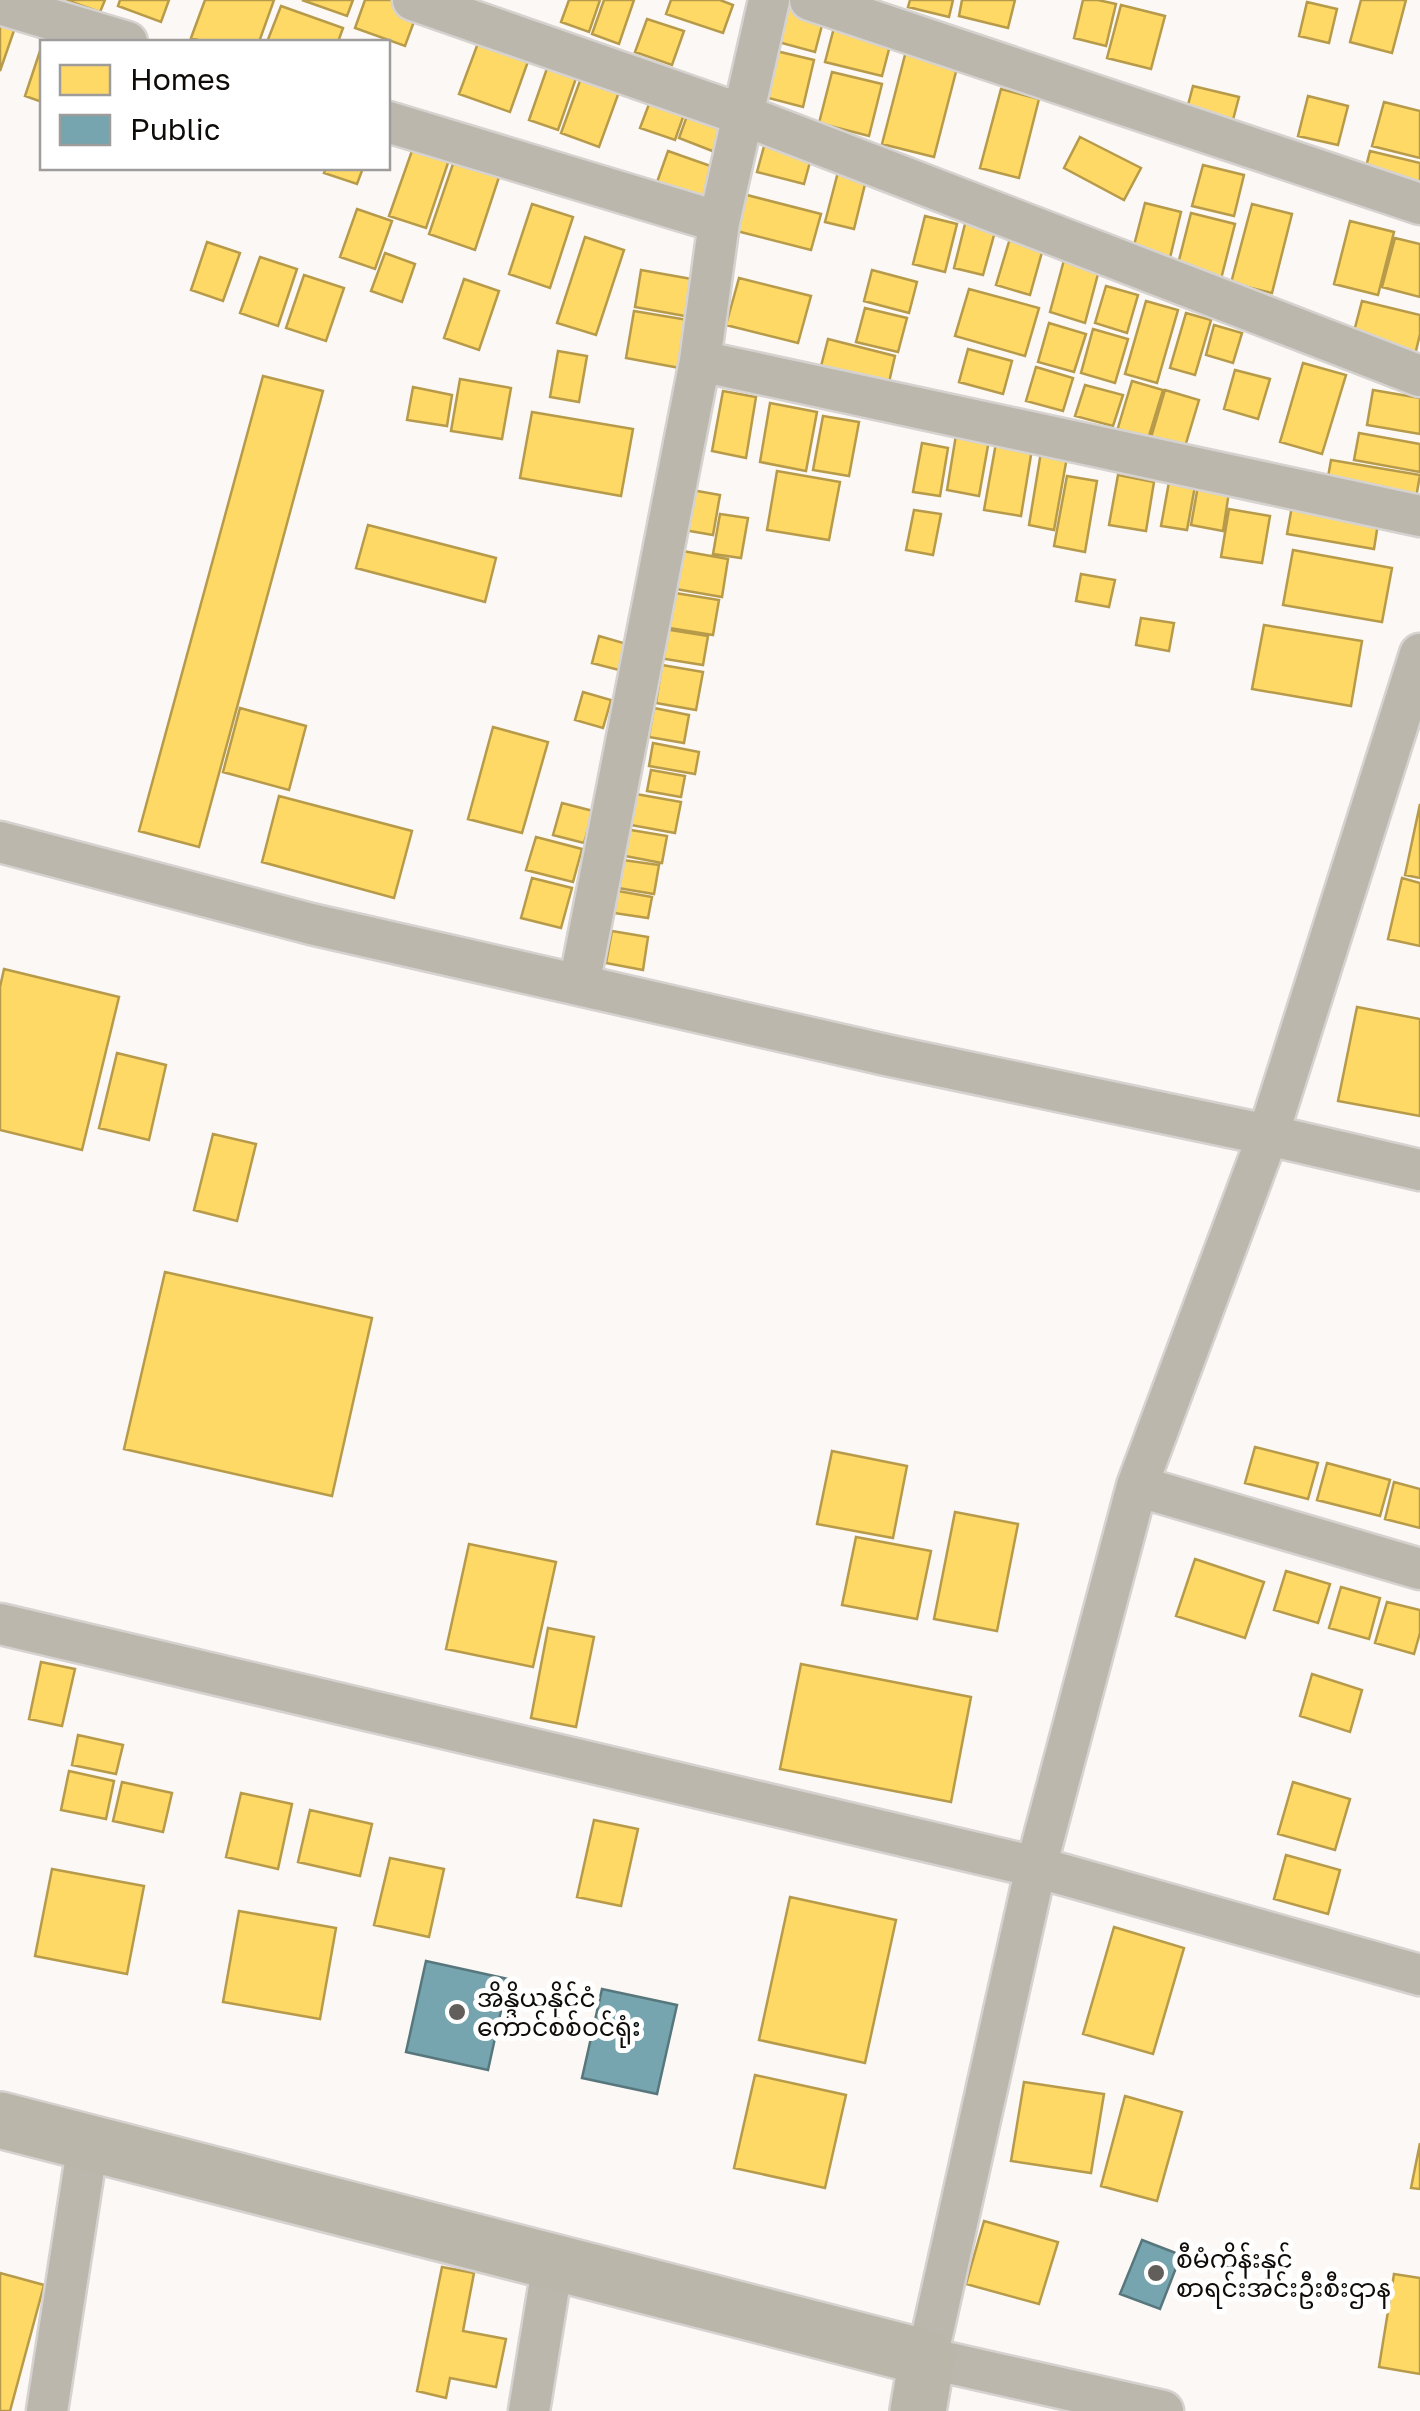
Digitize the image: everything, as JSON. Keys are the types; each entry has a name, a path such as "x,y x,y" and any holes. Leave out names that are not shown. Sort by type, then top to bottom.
{"street":[{"path":"413,0 743,115 1420,376"},
{"path":"578,985 700,362 719,222 769,0"},
{"path":"810,0 1420,204"},
{"path":"0,4 119,40"},
{"path":"390,123 719,222"},
{"path":"700,362 1420,516"},
{"path":"918,2411 1036,1867 1137,1486 1268,1136 1420,654"},
{"path":"0,842 311,924 886,1055 1420,1170"},
{"path":"1137,1486 1420,1569"},
{"path":"0,1624 1036,1867 1420,1975"},
{"path":"0,2120 927,2358 1164,2411"},
{"path":"47,2411 88,2143"},
{"path":"529,2411 553,2262"}],"building: Homes":[{"path":"66,0 105,0 100,12"},
{"path":"120,0 169,0 161,22 118,6"},
{"path":"205,0 274,0 260,40 191,38"},
{"path":"302,0 353,0 347,16"},
{"path":"365,0 397,0 419,8 405,46 355,28"},
{"path":"569,0 600,0 589,32 561,22"},
{"path":"604,0 634,0 619,44 592,34"},
{"path":"671,0 720,0 733,5 723,33 666,14"},
{"path":"785,0 826,10 815,52 767,39"},
{"path":"910,0 953,0 949,17 908,7"},
{"path":"962,0 1015,0 1008,28 959,16"},
{"path":"1083,0 1116,4 1106,46 1074,38"},
{"path":"1361,0 1406,0 1392,53 1350,42"},
{"path":"1307,2 1337,9 1329,43 1299,36"},
{"path":"1121,5 1165,16 1151,69 1107,58"},
{"path":"281,6 343,28 339,40 268,40"},
{"path":"0,9 19,16 0,71"},
{"path":"647,19 684,31 672,65 635,52"},
{"path":"836,20 893,34 882,76 825,62"},
{"path":"481,35 531,53 510,112 459,94"},
{"path":"772,50 814,60 803,107 761,96"},
{"path":"40,51 40,101 25,96"},
{"path":"906,51 958,64 934,157 882,144"},
{"path":"552,54 581,64 558,130 529,120"},
{"path":"585,67 623,81 599,147 561,133"},
{"path":"832,72 882,84 869,136 819,123"},
{"path":"1193,86 1239,97 1229,135 1183,124"},
{"path":"655,88 689,100 675,140 640,128"},
{"path":"1001,89 1039,99 1019,178 980,168"},
{"path":"1308,96 1348,106 1338,145 1298,136"},
{"path":"692,102 728,115 715,152 679,138"},
{"path":"1384,102 1420,111 1420,158 1372,146"},
{"path":"1080,137 1141,168 1124,200 1064,168"},
{"path":"766,139 813,151 804,184 757,172"},
{"path":"414,145 450,157 426,228 389,216"},
{"path":"668,151 722,170 710,204 656,185"},
{"path":"1370,151 1420,163 1420,202 1361,187"},
{"path":"455,158 500,174 475,250 429,234"},
{"path":"1203,165 1244,175 1234,216 1192,206"},
{"path":"325,170 362,170 357,184 324,173"},
{"path":"838,172 866,180 854,229 825,222"},
{"path":"743,194 821,214 811,250 733,230"},
{"path":"1145,203 1181,212 1169,262 1132,253"},
{"path":"532,204 573,217 550,288 509,274"},
{"path":"1252,204 1292,214 1272,293 1231,283"},
{"path":"357,209 392,221 375,269 340,257"},
{"path":"1191,213 1235,224 1220,283 1176,272"},
{"path":"925,216 957,224 945,272 913,264"},
{"path":"966,220 996,228 983,275 954,268"},
{"path":"1350,221 1394,232 1378,295 1334,284"},
{"path":"1011,235 1044,245 1030,295 996,285"},
{"path":"585,237 624,250 596,335 557,323"},
{"path":"1395,238 1420,244 1420,297 1382,287"},
{"path":"207,242 240,253 223,301 191,290"},
{"path":"385,253 415,264 402,302 371,291"},
{"path":"260,257 297,269 278,326 240,313"},
{"path":"1064,260 1099,270 1085,323 1050,312"},
{"path":"641,270 703,281 696,318 635,307"},
{"path":"872,270 917,282 909,313 864,301"},
{"path":"304,275 344,288 326,341 286,328"},
{"path":"739,278 811,296 798,343 726,325"},
{"path":"464,279 499,291 479,350 444,338"},
{"path":"1106,286 1138,295 1127,333 1095,323"},
{"path":"969,289 1039,308 1025,356 955,336"},
{"path":"1146,301 1178,310 1157,383 1125,374"},
{"path":"1362,301 1420,315 1415,355 1352,339"},
{"path":"865,308 907,318 898,352 856,342"},
{"path":"634,311 694,321 685,369 626,358"},
{"path":"1186,313 1211,320 1195,375 1170,368"},
{"path":"1049,323 1086,334 1074,372 1038,362"},
{"path":"1214,325 1242,333 1233,363 1206,355"},
{"path":"1093,329 1128,339 1115,383 1081,373"},
{"path":"828,339 895,356 887,391 819,374"},
{"path":"968,349 1012,361 1003,394 959,382"},
{"path":"558,351 587,356 579,402 550,397"},
{"path":"1303,363 1346,375 1322,454 1280,442"},
{"path":"1036,367 1073,378 1063,411 1026,401"},
{"path":"1235,370 1270,379 1258,419 1224,409"},
{"path":"263,376 323,391 199,847 139,831"},
{"path":"460,379 511,388 502,439 451,431"},
{"path":"1132,381 1163,390 1148,439 1117,431"},
{"path":"1085,385 1123,395 1113,426 1075,416"},
{"path":"413,387 452,395 447,426 407,420"},
{"path":"1165,390 1199,400 1184,450 1150,441"},
{"path":"1373,390 1420,398 1420,434 1367,425"},
{"path":"723,391 756,397 746,458 712,451"},
{"path":"770,403 817,412 806,471 760,462"},
{"path":"532,412 633,429 621,496 520,478"},
{"path":"823,416 859,422 849,476 813,470"},
{"path":"1359,433 1420,444 1420,472 1354,460"},
{"path":"956,435 989,440 979,496 947,490"},
{"path":"922,443 948,448 940,496 913,492"},
{"path":"996,443 1032,449 1021,516 984,510"},
{"path":"1041,452 1067,457 1054,530 1029,525"},
{"path":"1331,460 1420,475 1414,509 1325,494"},
{"path":"777,471 840,482 829,540 767,530"},
{"path":"1118,475 1154,482 1146,531 1109,525"},
{"path":"1067,476 1097,481 1085,552 1054,546"},
{"path":"1169,482 1195,486 1187,530 1161,526"},
{"path":"1198,486 1229,492 1223,531 1191,525"},
{"path":"686,489 720,495 713,535 678,529"},
{"path":"1294,495 1380,511 1374,549 1287,534"},
{"path":"1229,509 1270,516 1262,563 1221,557"},
{"path":"914,510 941,514 933,555 906,550"},
{"path":"720,514 748,518 741,558 713,554"},
{"path":"368,525 496,558 485,602 356,568"},
{"path":"677,550 728,559 722,597 670,588"},
{"path":"1293,550 1392,568 1382,622 1283,605"},
{"path":"1081,574 1115,580 1109,607 1076,601"},
{"path":"669,592 719,600 713,635 663,627"},
{"path":"1141,618 1174,623 1169,651 1136,645"},
{"path":"1264,625 1362,641 1351,706 1252,689"},
{"path":"664,629 708,636 703,665 659,658"},
{"path":"599,636 627,644 619,670 592,663"},
{"path":"662,665 703,672 696,710 656,703"},
{"path":"583,692 611,700 603,728 575,720"},
{"path":"240,708 306,726 289,790 223,772"},
{"path":"654,708 689,715 684,743 649,737"},
{"path":"493,727 548,742 522,833 468,819"},
{"path":"653,743 699,752 695,774 649,766"},
{"path":"651,770 685,776 681,797 647,791"},
{"path":"636,794 681,802 675,833 631,825"},
{"path":"279,796 412,831 394,898 262,862"},
{"path":"562,803 593,811 584,843 553,835"},
{"path":"1420,804 1420,878 1405,875"},
{"path":"625,829 667,836 662,863 620,855"},
{"path":"536,837 582,849 573,882 526,870"},
{"path":"623,860 659,865 654,894 618,888"},
{"path":"532,878 572,888 561,928 521,918"},
{"path":"1402,878 1420,883 1420,946 1388,939"},
{"path":"618,891 652,897 648,918 614,913"},
{"path":"612,931 648,937 643,970 606,963"},
{"path":"4,969 119,997 82,1150 0,1130 0,987"},
{"path":"1357,1007 1420,1019 1420,1116 1338,1101"},
{"path":"117,1053 166,1065 149,1140 99,1128"},
{"path":"213,1134 256,1144 237,1221 194,1210"},
{"path":"165,1272 372,1318 332,1496 124,1449"},
{"path":"1255,1447 1318,1463 1308,1499 1245,1483"},
{"path":"832,1451 907,1466 893,1538 817,1524"},
{"path":"1327,1463 1390,1480 1380,1516 1317,1500"},
{"path":"1394,1482 1420,1489 1420,1528 1385,1519"},
{"path":"955,1512 1018,1524 997,1631 934,1619"},
{"path":"856,1537 931,1551 917,1619 842,1605"},
{"path":"469,1544 556,1562 533,1667 446,1649"},
{"path":"1195,1559 1264,1582 1245,1638 1176,1616"},
{"path":"1286,1571 1330,1584 1318,1623 1274,1610"},
{"path":"1341,1587 1380,1598 1369,1639 1329,1628"},
{"path":"1387,1602 1420,1610 1420,1633 1414,1654 1375,1643"},
{"path":"548,1628 594,1637 576,1727 531,1718"},
{"path":"41,1662 75,1669 62,1726 29,1719"},
{"path":"801,1664 971,1697 951,1802 780,1769"},
{"path":"1312,1674 1362,1690 1350,1732 1300,1716"},
{"path":"78,1735 123,1745 116,1774 72,1765"},
{"path":"69,1771 114,1781 106,1819 61,1810"},
{"path":"122,1782 172,1793 163,1832 113,1821"},
{"path":"1293,1782 1350,1799 1335,1850 1278,1834"},
{"path":"241,1793 292,1804 278,1869 226,1857"},
{"path":"310,1810 372,1824 360,1876 298,1862"},
{"path":"594,1820 638,1829 621,1906 577,1897"},
{"path":"1286,1855 1340,1870 1328,1914 1274,1899"},
{"path":"390,1858 444,1869 429,1937 374,1925"},
{"path":"52,1869 144,1886 127,1974 35,1956"},
{"path":"790,1897 896,1920 865,2063 759,2040"},
{"path":"239,1911 336,1928 320,2019 223,2002"},
{"path":"1114,1927 1184,1948 1153,2054 1083,2034"},
{"path":"755,2075 846,2095 825,2188 734,2168"},
{"path":"1024,2082 1104,2094 1091,2173 1011,2161"},
{"path":"1125,2096 1182,2112 1157,2201 1101,2186"},
{"path":"1420,2143 1420,2189 1411,2188"},
{"path":"984,2221 1058,2242 1039,2304 966,2284"},
{"path":"442,2267 474,2273 463,2331 506,2339 496,2387 450,2378 446,2398 417,2391"},
{"path":"0,2273 44,2285 10,2411 0,2411"},
{"path":"1394,2274 1420,2278 1420,2374 1379,2367"}],"building: Public":[{"path":"426,1961 508,1979 488,2070 406,2052"},
{"path":"602,1989 677,2005 657,2094 582,2078"},
{"path":"1142,2240 1181,2255 1160,2309 1120,2294"}],"place":[{"name":"အိန္ဒိယနိုင်ငံ ကောင်စစ်ဝင်ရုံး","path":"457,2012"},
{"name":"စီမံကိန်းနှင့် စာရင်းအင်းဦးစီးဌာန","path":"1156,2273"}]}
